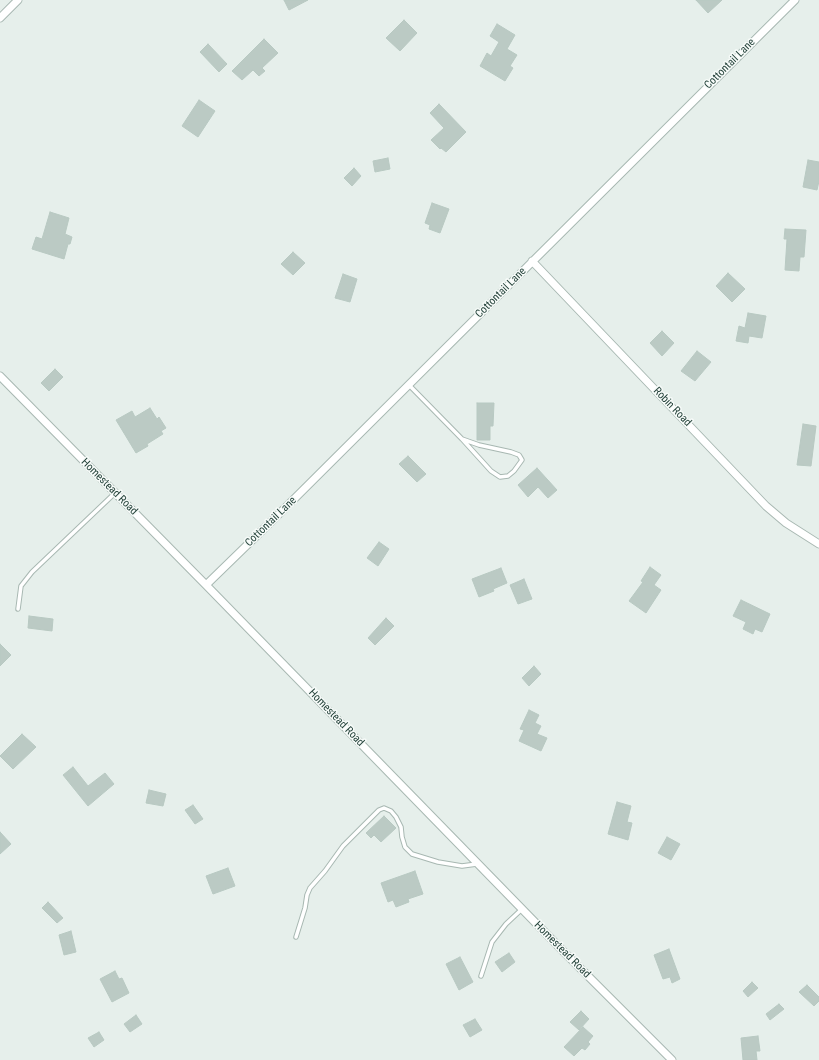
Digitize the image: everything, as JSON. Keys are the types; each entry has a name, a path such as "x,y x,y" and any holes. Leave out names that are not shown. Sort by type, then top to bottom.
{"street":[{"path":"0,18 18,0"},
{"name":"Cottontail Lane","path":"206,585 280,514 795,0"},
{"name":"Robin Road","path":"532,261 766,506 786,524 819,544"},
{"name":"Homestead Road","path":"0,376 672,1060"}],"lane":[{"path":"409,385 491,471 500,477 508,476 514,472 522,460 519,455 511,452 479,445 462,439"},
{"path":"18,609 21,586 32,572 115,493"},
{"path":"296,936 310,888 325,871 343,846 379,810 384,808 391,811 396,817 401,827 405,847 412,854 438,862 462,866 478,864"},
{"path":"481,976 492,942 506,924 522,909"}],"building":[{"path":"284,0 308,0 289,10"},
{"path":"696,0 722,0 708,13"},
{"path":"404,20 417,33 400,51 386,38"},
{"path":"497,24 515,35 507,49 517,55 510,66 513,68 505,81 480,66 487,53 491,56 499,42 490,36"},
{"path":"264,39 278,53 262,68 265,71 259,76 253,70 242,80 232,71"},
{"path":"208,44 227,64 219,72 200,52"},
{"path":"199,100 215,111 198,137 182,126"},
{"path":"439,104 466,132 446,152 441,148 440,149 431,140 444,128 430,113"},
{"path":"388,158 390,169 375,172 373,161"},
{"path":"808,160 819,162 819,181 817,190 803,187"},
{"path":"354,168 361,176 352,186 344,178"},
{"path":"432,203 449,209 440,233 429,229 430,225 425,223"},
{"path":"50,212 69,218 65,234 72,237 70,244 68,244 64,259 32,249 36,237 42,239"},
{"path":"785,229 806,230 804,257 800,257 799,271 785,270 787,239 784,239"},
{"path":"293,252 305,263 293,275 281,264"},
{"path":"728,273 745,289 732,302 716,286"},
{"path":"343,274 357,279 350,302 335,298"},
{"path":"748,313 766,316 762,338 749,336 748,343 736,341 739,326 745,328"},
{"path":"662,331 674,343 662,356 650,343"},
{"path":"697,351 711,362 695,381 681,371"},
{"path":"55,369 63,377 49,391 41,383"},
{"path":"477,403 494,403 493,426 490,426 490,440 477,440"},
{"path":"150,408 157,419 159,417 166,428 161,431 163,434 136,453 116,420 132,411 135,417"},
{"path":"803,424 816,426 811,466 797,465"},
{"path":"408,456 426,474 417,482 399,464"},
{"path":"537,468 557,490 548,498 538,487 528,497 518,485"},
{"path":"379,542 389,549 378,566 367,558"},
{"path":"650,567 661,575 654,585 661,590 646,613 629,601 643,582 641,581"},
{"path":"501,568 507,583 493,589 494,591 479,597 472,579"},
{"path":"524,579 532,599 518,604 510,585"},
{"path":"741,600 770,614 762,632 755,629 753,634 743,629 746,622 733,616"},
{"path":"29,616 53,619 52,631 28,628"},
{"path":"386,618 394,626 375,645 368,638"},
{"path":"0,644 11,655 0,666"},
{"path":"534,666 541,674 529,686 522,678"},
{"path":"529,710 539,715 535,723 541,726 537,734 547,738 541,751 519,741 524,730 520,729"},
{"path":"22,734 36,747 13,769 0,756"},
{"path":"73,767 88,786 105,773 114,784 88,806 63,775"},
{"path":"149,790 166,794 163,806 146,803"},
{"path":"617,802 631,806 627,822 632,823 628,840 608,834"},
{"path":"193,805 203,819 195,824 185,810"},
{"path":"384,816 396,828 381,842 374,835 371,838 366,833"},
{"path":"0,832 11,844 0,854"},
{"path":"667,837 680,844 671,860 658,853"},
{"path":"228,868 235,886 213,894 206,876"},
{"path":"415,871 423,894 408,899 409,902 396,907 393,900 388,902 381,883"},
{"path":"48,902 63,918 57,923 42,908"},
{"path":"71,931 76,952 64,955 59,935"},
{"path":"669,949 680,979 672,983 670,977 663,979 654,955"},
{"path":"509,953 515,962 502,972 495,962"},
{"path":"460,957 473,982 459,990 446,964"},
{"path":"115,971 119,979 122,978 129,993 112,1002 100,979"},
{"path":"752,982 758,988 748,997 743,991"},
{"path":"807,985 819,997 819,1001 814,1006 799,992"},
{"path":"779,1004 784,1009 770,1020 766,1014"},
{"path":"581,1011 589,1019 579,1030 570,1022"},
{"path":"136,1015 142,1024 130,1032 124,1024"},
{"path":"475,1019 482,1030 470,1037 463,1025"},
{"path":"583,1027 593,1036 588,1042 590,1044 585,1050 582,1048 574,1056 564,1047"},
{"path":"99,1032 104,1040 94,1047 88,1038"},
{"path":"758,1036 760,1051 756,1051 757,1060 743,1060 741,1038"}]}
